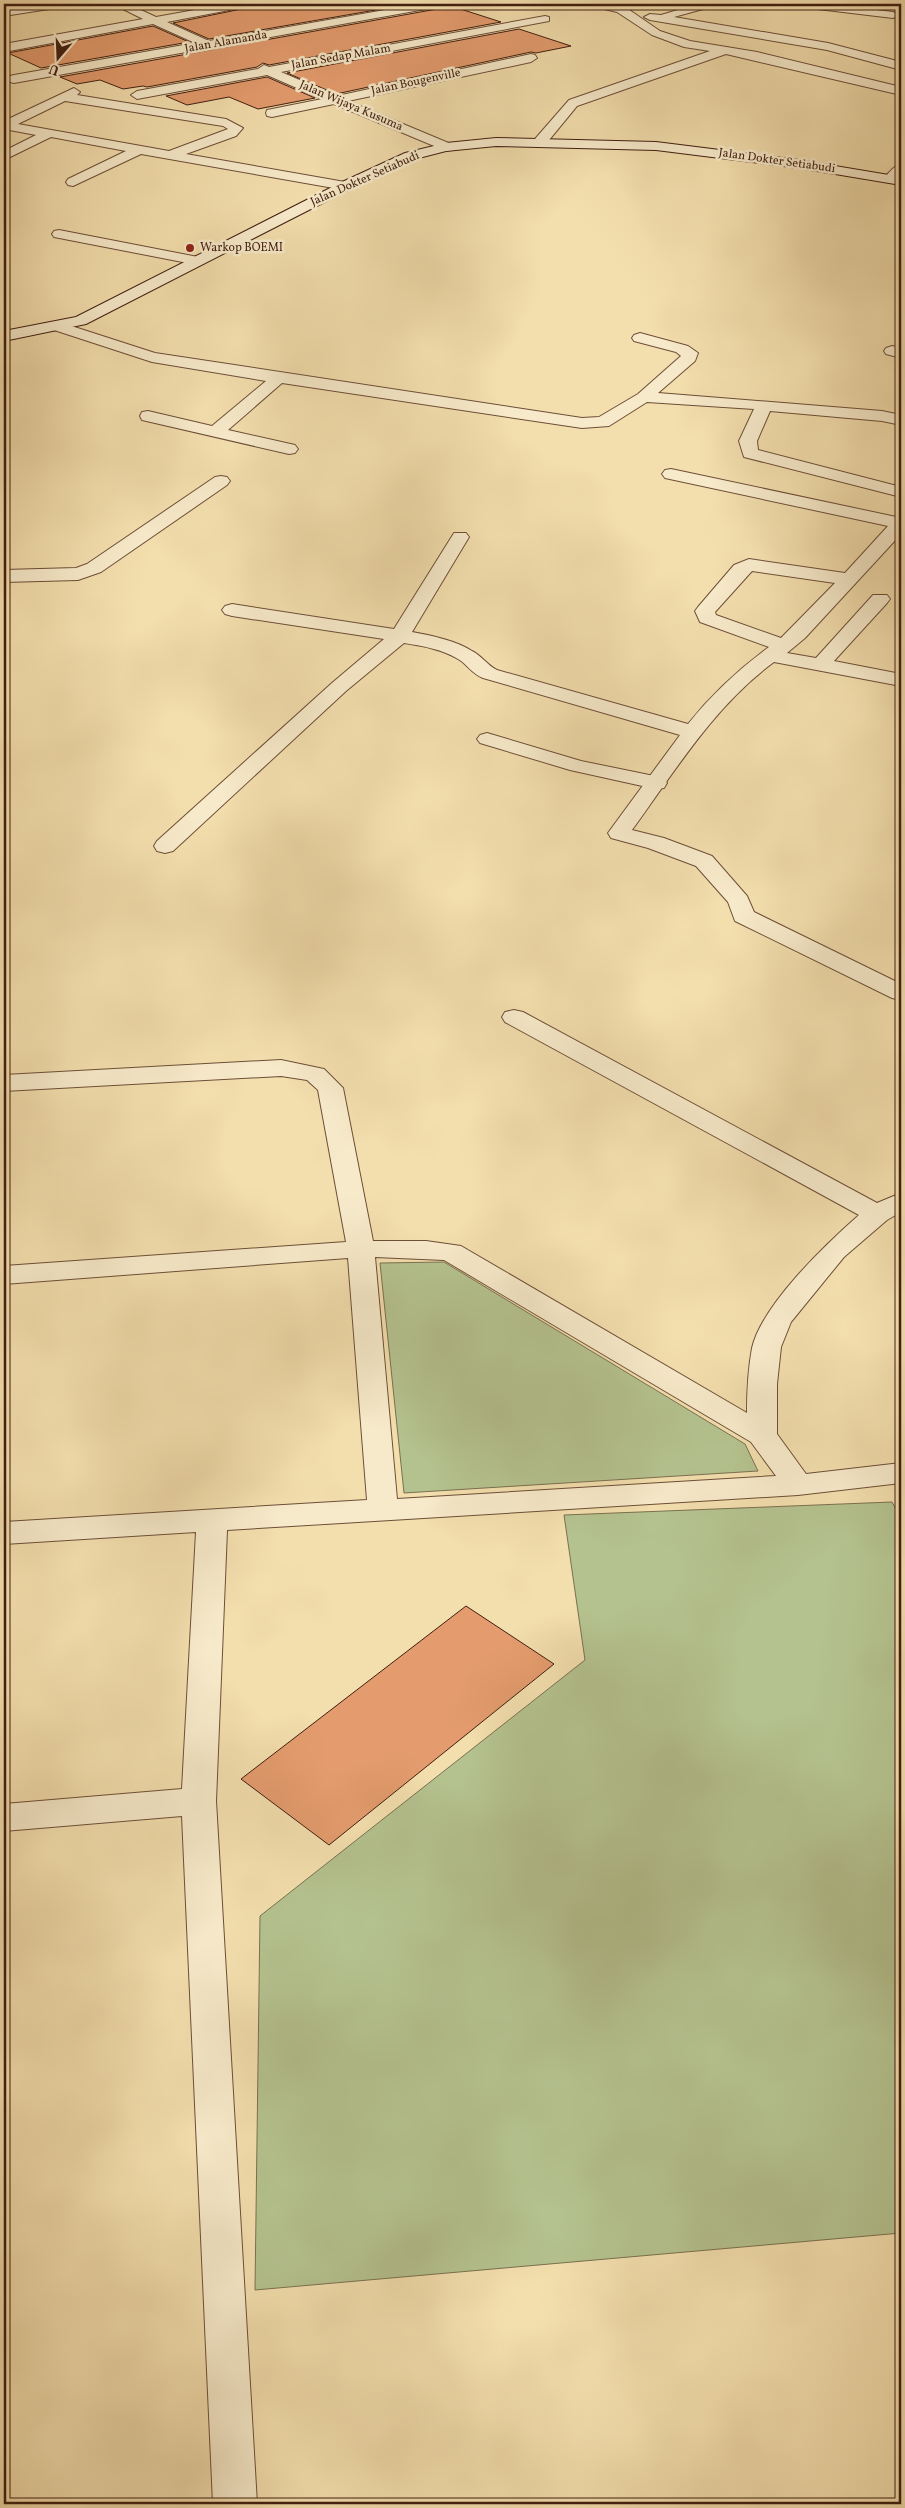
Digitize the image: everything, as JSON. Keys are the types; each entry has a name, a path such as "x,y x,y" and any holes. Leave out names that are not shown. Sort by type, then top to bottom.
{"street":[{"path":"4,13 62,4"},
{"path":"119,4 224,52"},
{"path":"4,48 245,4"},
{"name":"Jalan Alamanda","path":"14,79 437,4"},
{"path":"596,4 621,9 656,32 688,44 757,56 901,91"},
{"path":"658,18 710,4"},
{"path":"801,4 897,13"},
{"name":"Jalan Sedap Malam","path":"137,95 545,19 528,10"},
{"path":"897,13 888,21 889,23 901,25"},
{"path":"629,14 828,47 901,67"},
{"path":"540,142 573,103 724,50"},
{"name":"Jalan Bougenville","path":"272,113 531,58"},
{"name":"Jalan Wijaya Kusuma","path":"250,63 446,147"},
{"path":"861,81 895,67 901,67"},
{"path":"4,125 69,95 226,123 237,128 231,133 170,154"},
{"path":"4,125 344,186"},
{"path":"4,156 49,133"},
{"name":"Jalan Dokter Setiabudi","path":"4,336 81,322 344,186 410,156 446,147 496,142 540,142 603,143 694,149 896,180"},
{"path":"73,182 140,149"},
{"path":"896,180 901,168"},
{"path":"59,234 198,261"},
{"path":"59,327 136,353 279,378 582,423 603,422 644,397 689,358 690,353 682,348 640,338"},
{"path":"215,432 279,378"},
{"path":"644,397 764,405 882,416 901,420"},
{"path":"764,405 748,441 750,453 901,492"},
{"path":"148,416 288,449"},
{"path":"671,474 901,523"},
{"path":"4,576 78,574 94,568 221,481"},
{"path":"901,523 849,579 776,651 734,684 693,732 619,833 656,843 704,861 740,901 743,916 901,993"},
{"path":"165,846 339,687 400,636 460,537"},
{"path":"849,579 749,565 741,569 705,612 707,618 776,651 821,664 901,680"},
{"path":"821,664 880,599"},
{"path":"232,610 436,643 466,655 481,670 490,674 693,732"},
{"path":"487,739 577,766 656,783"},
{"path":"514,1017 877,1214"},
{"path":"4,1083 281,1068 316,1074 330,1088 361,1249 383,1511"},
{"path":"762,1435 762,1384 767,1347 778,1320 834,1250 877,1214 901,1202"},
{"path":"4,1274 361,1249 426,1249 451,1252 762,1435 798,1485"},
{"path":"4,1533 798,1485 901,1473"},
{"path":"213,1520 209,1559 198,1801 235,2504"},
{"path":"4,1818 198,1801"}],"green space":[{"path":"444,1262 745,1444 758,1471 404,1493 380,1263"},
{"path":"892,1502 901,1518 901,2233 255,2290 260,1916 585,1660 564,1515"}],"building":[{"path":"266,4 410,4 209,39 173,23"},
{"path":"445,4 501,22 269,65 263,63 257,67 147,87 123,89 100,80 77,84 60,77 437,9"},
{"path":"153,26 189,42 41,68 8,53"},
{"path":"519,29 571,46 536,53 531,52 336,94 287,73"},
{"path":"267,77 315,98 258,109 229,97 187,105 166,96"},
{"path":"466,1606 554,1664 329,1845 241,1779"}],"waterway":[{"path":"4,8 31,4"}],"place":[{"name":"Warkop BOEMI","path":"190,248"}]}
